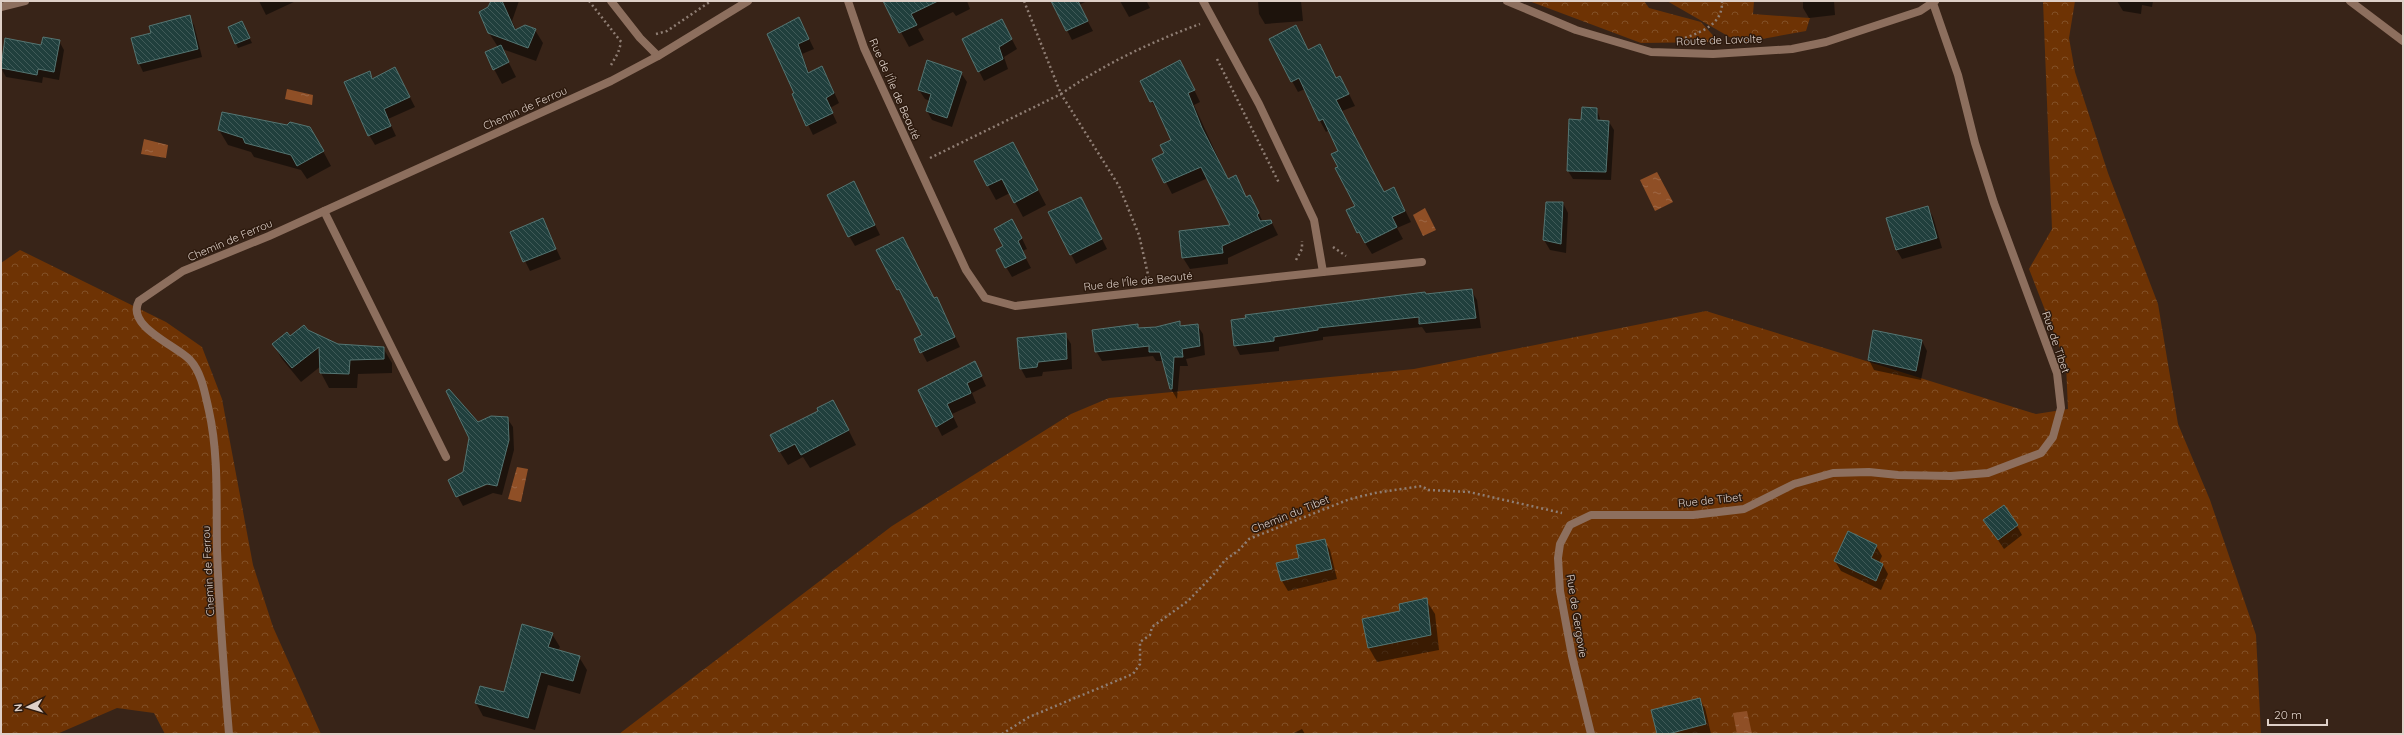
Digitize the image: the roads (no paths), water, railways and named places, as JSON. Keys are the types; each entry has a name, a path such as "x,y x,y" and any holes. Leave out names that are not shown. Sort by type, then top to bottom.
{"street":[{"path":"1,7 25,1"},
{"path":"611,1 640,38 658,56"},
{"name":"Chemin de Ferrou","path":"229,734 217,552 215,451 210,417 198,371 183,354 146,329 139,318 138,303 178,274 324,211 559,106 658,56 748,1"},
{"name":"Rue de l'Île de Beauté","path":"848,1 864,48 966,270 985,298 1015,306 1422,262"},
{"path":"1203,1 1259,104 1314,220 1323,272"},
{"name":"Route de Lavolte","path":"1506,1 1576,30 1651,52 1713,54 1792,49 1826,42 1920,10 1934,2"},
{"path":"2350,1 2403,41"},
{"name":"Rue de Tibet","path":"1591,515 1693,515 1744,509 1794,484 1833,473 1869,472 1898,475 1951,476 1988,473 2030,458 2047,447 2053,437 2061,408 2057,373 1992,196 1975,143 1958,75 1934,2"},
{"path":"324,211 446,457"},
{"name":"Rue de Gergovie","path":"1591,515 1570,525 1560,544 1558,558 1566,630 1591,734"}],"water":[{"path":"287,89 313,95 312,105 285,99"},
{"path":"144,139 168,145 166,158 141,154"},
{"path":"1657,172 1673,202 1655,211 1640,180"},
{"path":"1425,208 1436,230 1423,236 1413,215"},
{"path":"517,467 528,469 521,502 508,499"},
{"path":"1747,711 1752,734 1737,734 1733,713"}]}
